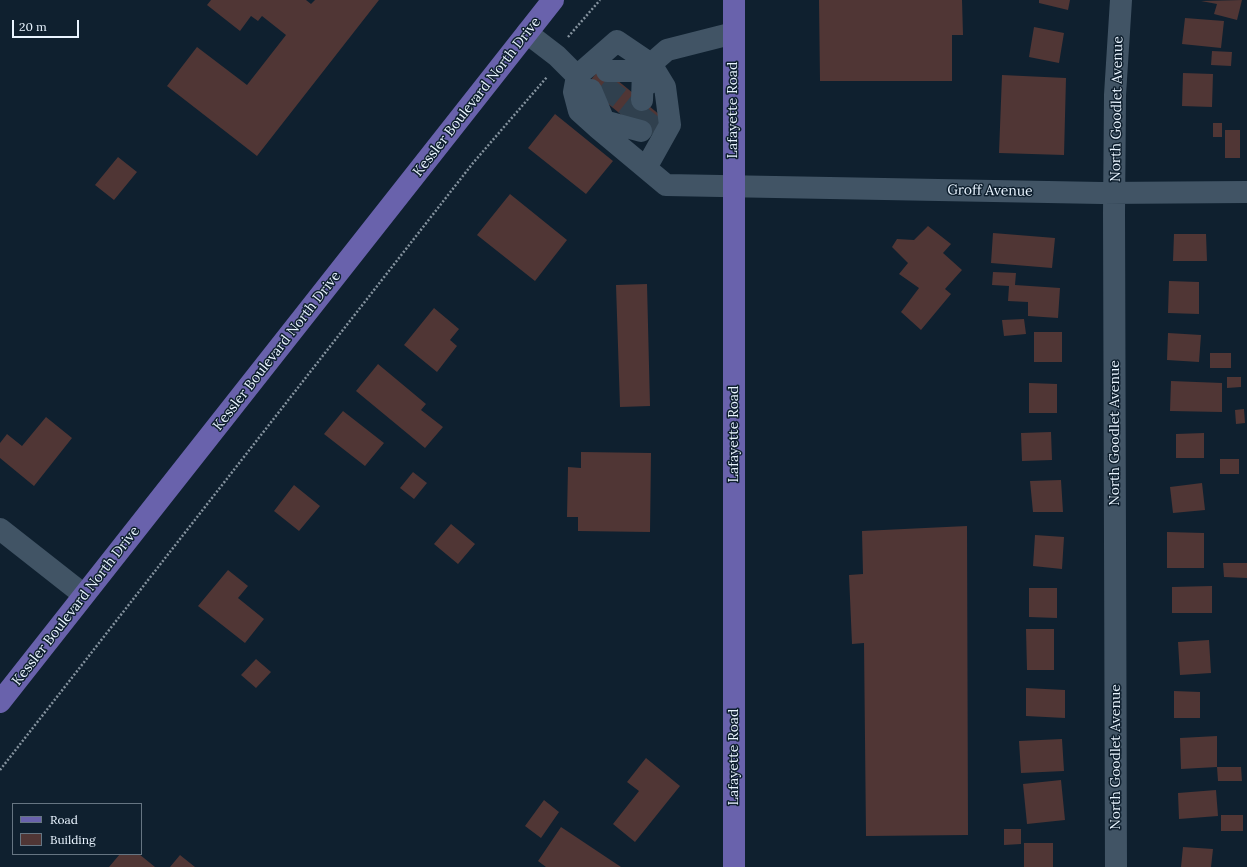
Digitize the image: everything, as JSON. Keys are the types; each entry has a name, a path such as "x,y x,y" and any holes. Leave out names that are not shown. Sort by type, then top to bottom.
{"main road":[{"name":"Kessler Boulevard North Drive","path":"0,702 553,0"},
{"name":"Lafayette Road","path":"734,0 734,867"}],"street":[{"name":"North Goodlet Avenue","path":"1116,867 1114,193 1115,95 1122,0"},
{"name":"Groff Avenue","path":"527,33 557,56 646,168 666,185 1114,193 1247,192"},
{"path":"613,76 647,67 667,50 734,33"},
{"path":"634,125 595,103 617,41 647,67 665,87 670,125 646,168"},
{"path":"647,67 649,106"},
{"path":"0,530 84,595"}],"path":[{"path":"0,770 473,163 546,79 566,40 600,0"}],"building":[{"path":"211,0 306,0 311,4 315,0 379,0 257,156 167,86 197,47 247,85 286,35 262,16 258,21 251,16 240,31 207,5"},
{"path":"819,0 962,0 963,35 952,35 952,81 820,81"},
{"path":"1039,0 1070,0 1068,10 1039,3"},
{"path":"1242,0 1237,20 1214,14 1217,4 1201,1"},
{"path":"1185,18 1224,21 1221,48 1182,44"},
{"path":"1034,27 1064,33 1059,63 1029,57"},
{"path":"1212,51 1232,52 1231,66 1211,65"},
{"path":"601,67 660,115 645,134 586,86"},
{"path":"1183,73 1213,74 1212,107 1182,106"},
{"path":"1002,75 1066,78 1064,155 999,153"},
{"path":"555,114 613,161 586,194 528,148"},
{"path":"1213,123 1222,123 1222,137 1213,137"},
{"path":"1225,130 1240,130 1240,158 1225,158"},
{"path":"118,157 137,172 114,200 95,185"},
{"path":"510,194 567,240 535,281 477,235"},
{"path":"928,226 951,244 943,253 962,270 945,289 951,294 921,330 901,312 919,288 899,274 908,263 892,247 897,239 914,240"},
{"path":"993,233 1055,238 1052,268 991,263"},
{"path":"1174,234 1206,234 1207,261 1173,261"},
{"path":"993,272 1016,273 1015,285 1060,288 1058,318 1028,316 1028,302 1008,301 1009,286 992,285"},
{"path":"1169,281 1199,282 1199,314 1168,313"},
{"path":"647,284 650,406 620,407 616,285"},
{"path":"434,308 459,329 450,340 457,346 437,372 404,345"},
{"path":"1024,319 1026,334 1004,336 1002,320"},
{"path":"1034,332 1062,332 1062,362 1034,362"},
{"path":"1168,333 1201,335 1199,362 1167,360"},
{"path":"1210,353 1231,353 1231,368 1210,368"},
{"path":"378,364 426,404 421,410 443,427 425,448 356,391"},
{"path":"1227,377 1241,377 1241,387 1227,388"},
{"path":"1171,381 1222,383 1222,412 1170,411"},
{"path":"1029,383 1057,384 1057,413 1029,413"},
{"path":"1244,409 1245,423 1236,424 1235,410"},
{"path":"343,411 384,443 365,466 324,434"},
{"path":"46,417 72,438 34,486 0,458 0,443 7,434 22,446"},
{"path":"1051,432 1052,460 1022,461 1021,433"},
{"path":"1204,433 1204,458 1176,458 1176,434"},
{"path":"581,452 651,453 650,532 578,531 578,517 567,517 568,467 581,468"},
{"path":"1220,459 1239,459 1239,474 1220,474"},
{"path":"413,472 427,483 414,499 400,488"},
{"path":"1061,480 1063,512 1033,512 1030,481"},
{"path":"1202,483 1205,510 1173,513 1170,487"},
{"path":"294,485 320,506 299,531 274,511"},
{"path":"451,524 475,544 458,564 434,544"},
{"path":"967,526 968,835 866,836 864,643 852,644 849,575 863,574 862,531"},
{"path":"1167,532 1204,533 1204,568 1167,568"},
{"path":"1035,535 1064,537 1062,569 1033,566"},
{"path":"1223,563 1247,563 1247,578 1224,577"},
{"path":"228,570 248,586 238,598 264,619 245,643 198,606"},
{"path":"1212,586 1212,613 1172,613 1172,587"},
{"path":"1029,588 1057,588 1057,618 1029,617"},
{"path":"1026,629 1054,629 1054,670 1027,670"},
{"path":"1209,640 1211,673 1180,675 1178,642"},
{"path":"256,659 271,672 256,688 241,675"},
{"path":"1026,688 1065,690 1065,718 1026,716"},
{"path":"1174,691 1200,692 1200,718 1174,718"},
{"path":"1217,736 1217,767 1181,769 1180,738"},
{"path":"1062,739 1064,771 1021,773 1019,741"},
{"path":"646,758 680,786 635,842 613,824 639,791 627,782"},
{"path":"1217,767 1241,767 1242,781 1218,781"},
{"path":"1061,780 1065,820 1027,824 1023,784"},
{"path":"1216,790 1218,816 1179,819 1178,793"},
{"path":"544,800 559,812 541,838 525,826"},
{"path":"1221,815 1243,815 1243,831 1221,831"},
{"path":"561,827 621,867 546,867 538,861"},
{"path":"1004,829 1021,829 1021,844 1004,845"},
{"path":"1024,843 1053,843 1053,867 1024,867"},
{"path":"1183,847 1213,849 1211,867 1181,867"},
{"path":"119,855 140,855 155,867 109,867"},
{"path":"180,855 195,867 170,867"}],"tunnel":[{"path":"604,100 619,81"},
{"path":"627,119 642,100"},
{"path":"641,131 657,111"}]}
